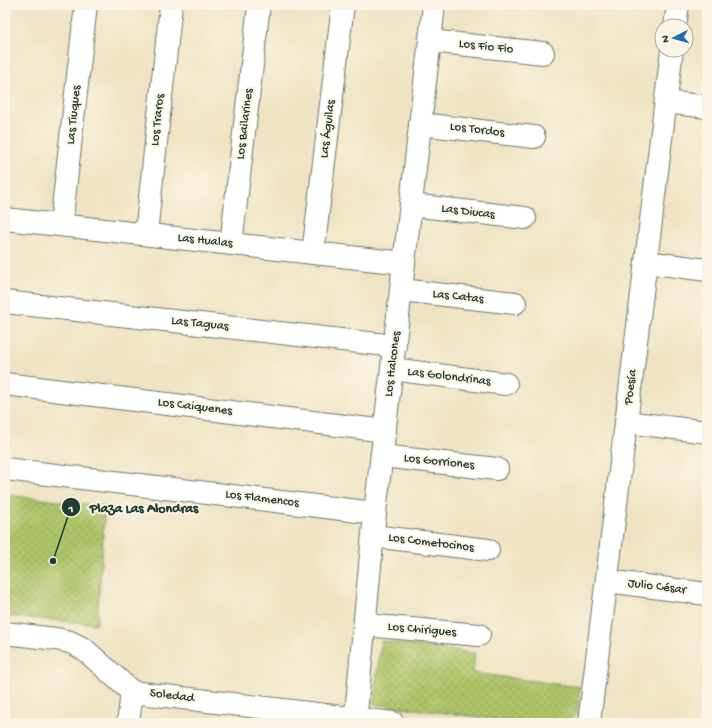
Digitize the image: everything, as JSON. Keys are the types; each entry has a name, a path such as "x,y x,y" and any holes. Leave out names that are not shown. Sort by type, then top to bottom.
{"street":[{"name":"Las Tiuques","path":"61,225 86,5"},
{"name":"Los Traros","path":"146,234 171,5"},
{"name":"Los Bailarines","path":"231,244 258,5"},
{"name":"Las Águilas","path":"313,253 342,5"},
{"name":"Los Halcones","path":"355,721 373,536 434,5"},
{"path":"676,18 678,5"},
{"name":"Los Fio Fio","path":"430,42 543,53"},
{"name":"Poesía","path":"589,723 671,58"},
{"path":"666,102 707,107"},
{"name":"Los Tordos","path":"420,124 534,137"},
{"name":"Las Diucas","path":"411,205 525,218"},
{"name":"Las Hualas","path":"5,218 404,263"},
{"path":"646,262 707,270"},
{"name":"Las Catas","path":"401,290 515,303"},
{"name":"Las Taguas","path":"5,302 395,346"},
{"name":"Las Golondrinas","path":"392,369 506,384"},
{"name":"Los Caiquenes","path":"5,384 385,431"},
{"path":"626,422 707,432"},
{"name":"Los Gorriones","path":"382,456 497,469"},
{"name":"Los Flamencos","path":"5,469 376,513"},
{"name":"Los Cometocinos","path":"373,536 488,550"},
{"name":"Julio César","path":"607,581 707,594"},
{"name":"Los Chirigues","path":"365,625 479,636"},
{"name":"Soledad","path":"5,633 70,642 84,649 132,692 355,721 393,723"},
{"path":"128,723 132,692"}],"green space":[{"path":"5,495 105,506 97,624 5,616"},
{"path":"381,641 475,653 473,673 580,687 577,715 564,723 526,723 373,704"}],"place":[{"name":"Plaza Las Alondras","path":"53,561"}]}
